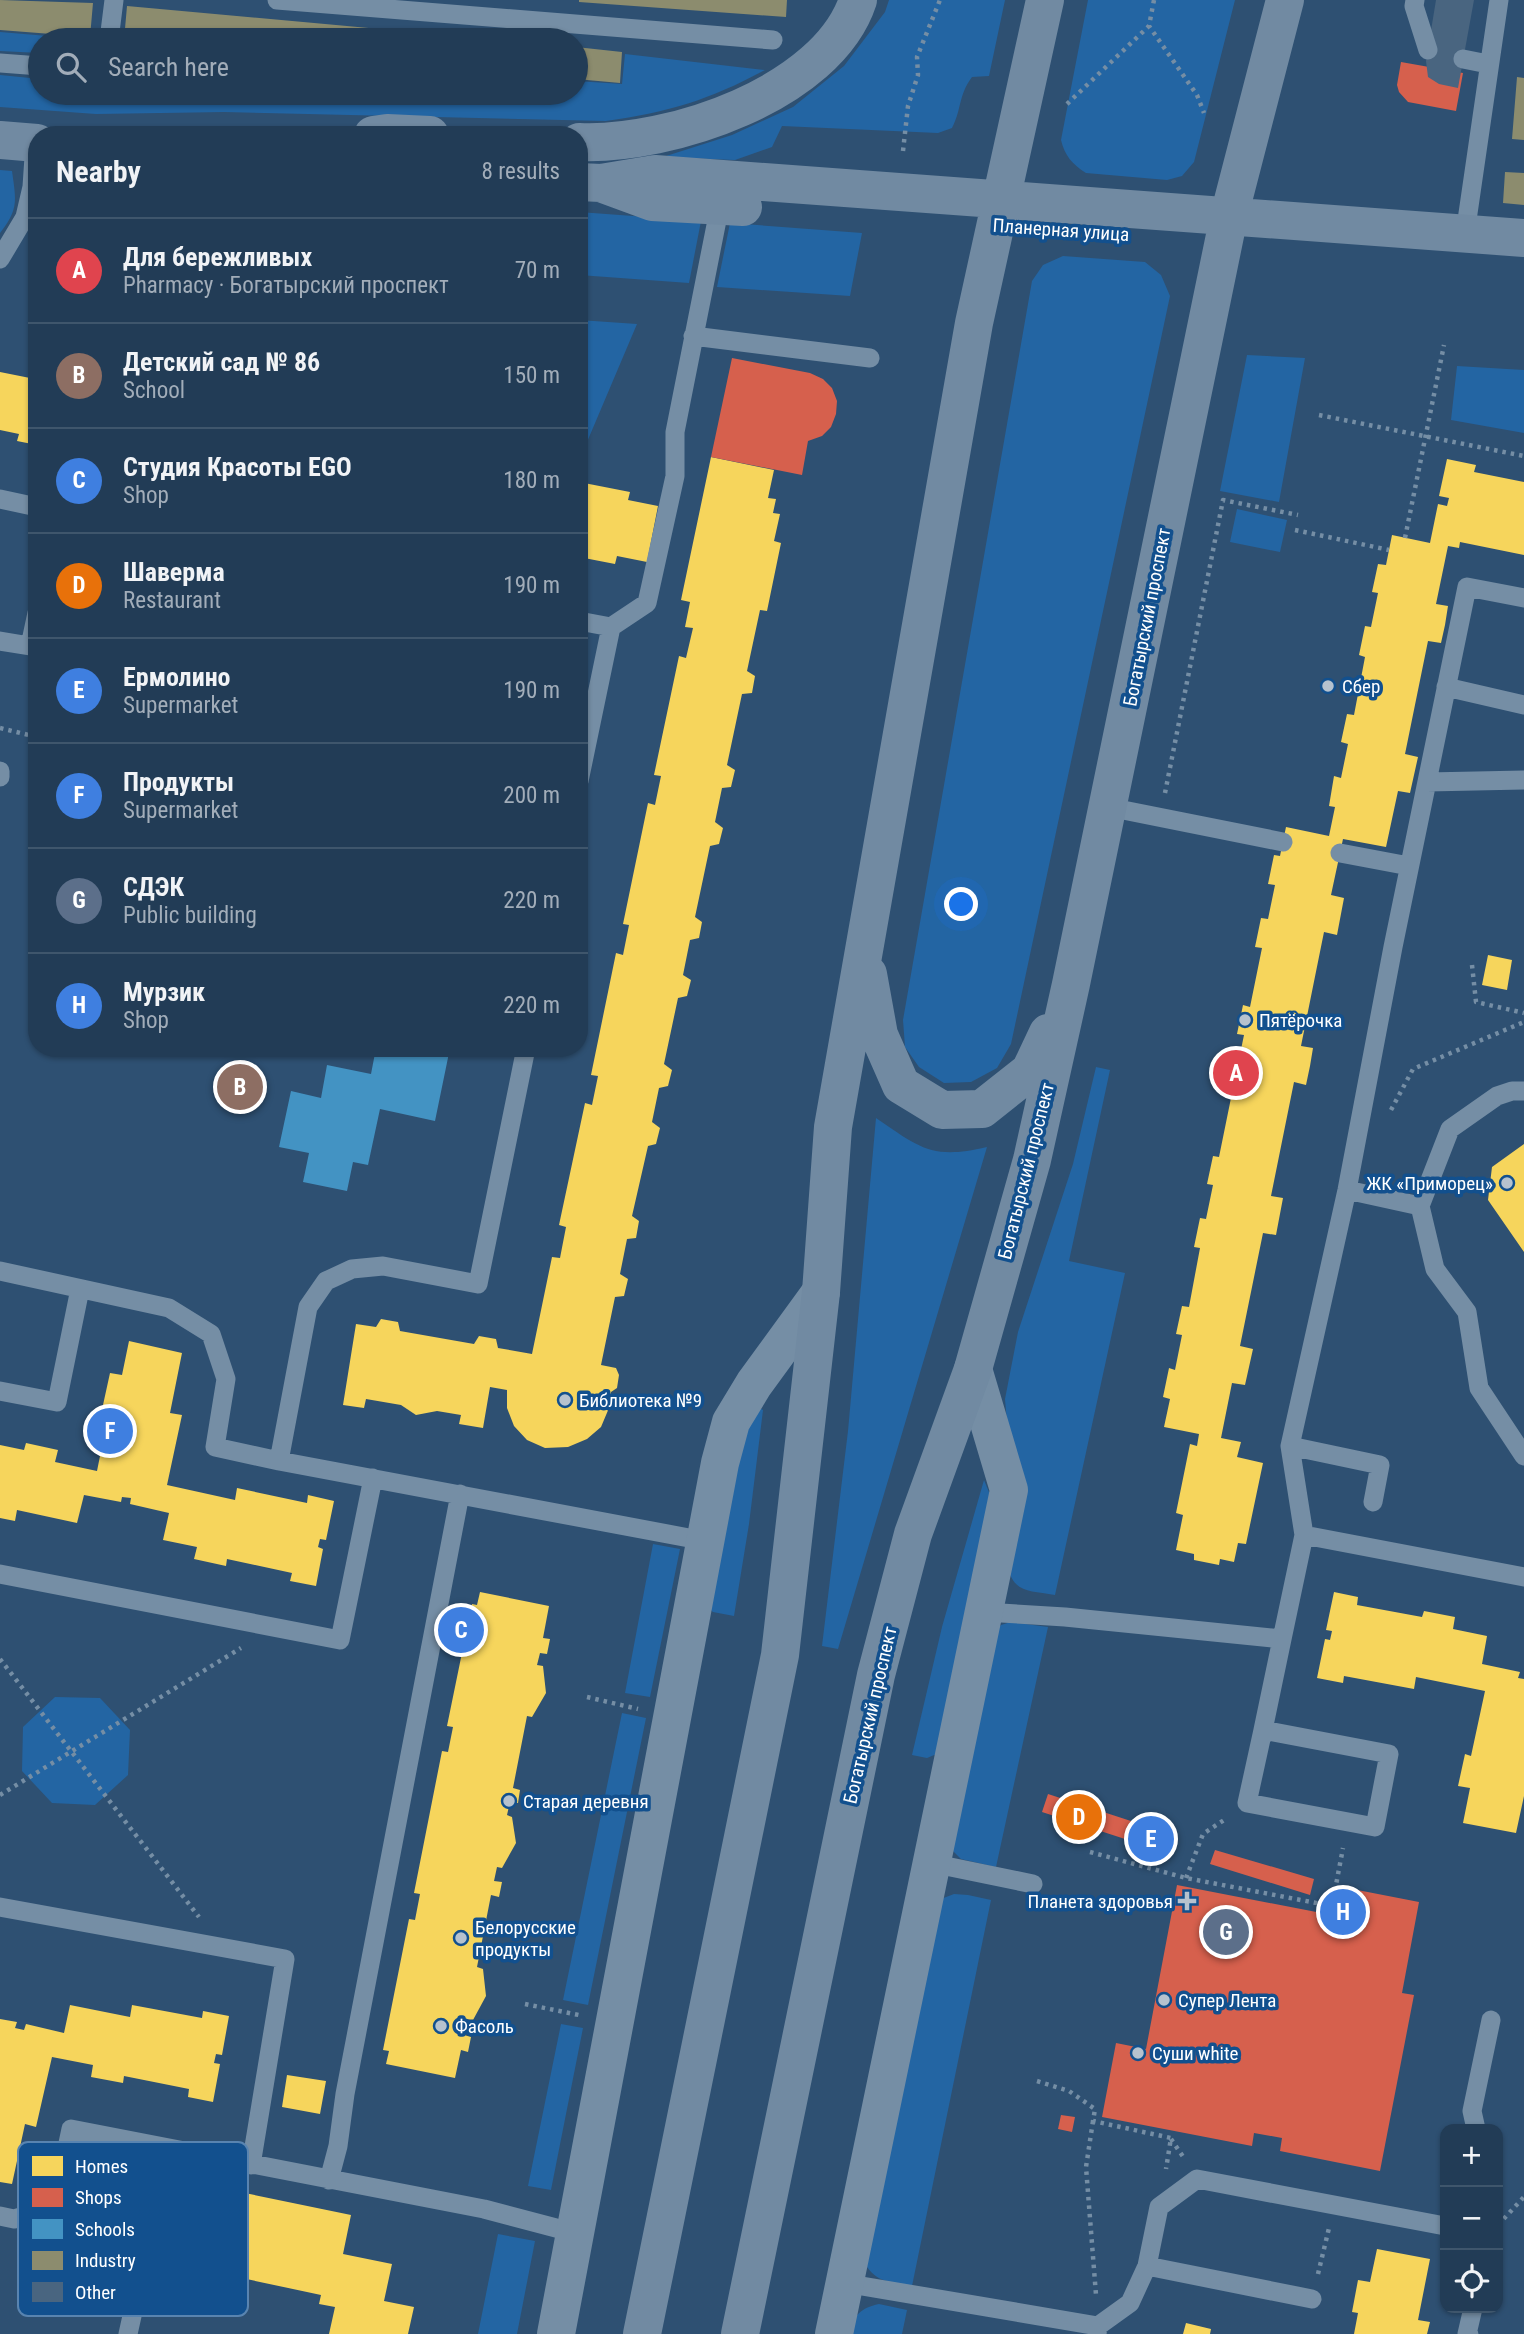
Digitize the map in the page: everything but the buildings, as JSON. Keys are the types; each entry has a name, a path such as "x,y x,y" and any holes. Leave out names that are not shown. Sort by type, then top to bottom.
{"main road":[{"path":"588,142 609,143 656,136 733,112 783,85 829,49 855,11 858,0"},
{"path":"642,2334 780,1655 821,1292 833,1127 958,405 1045,0"},
{"name":"Богатырский проспект","path":"740,2334 876,1675 913,1534 973,1369 1032,1160 1227,229 1285,0"},
{"name":"Планерная улица","path":"590,183 654,174 999,213"},
{"name":"Планерная улица","path":"590,183 652,202 999,213 1227,229 1524,263"},
{"name":"Планерная улица","path":"1227,229 1465,234 1524,238"},
{"path":"863,948 879,1035 901,1086 942,1110 982,1109 1030,1071 1071,984"}],"street":[{"path":"556,2334 720,1463 731,1422 754,1384 821,1292"},
{"path":"834,2334 1009,1490 973,1369"}],"lane":[{"path":"110,28 114,0"},
{"path":"277,0 773,40"},
{"path":"1415,0 1414,6 1428,50"},
{"path":"1465,234 1499,0"},
{"path":"1463,59 1488,64"},
{"path":"0,63 28,65"},
{"path":"24,142 28,164"},
{"path":"0,259 25,217 28,204"},
{"path":"588,701 611,627 647,603 675,476 675,432 720,205"},
{"path":"693,336 870,358"},
{"path":"0,499 28,505"},
{"path":"1263,1730 1389,1754 1375,1827 1247,1803 1304,1535 1290,1446 1347,1190 1409,866 1467,587 1524,598"},
{"path":"588,623 611,627"},
{"path":"0,641 28,646"},
{"path":"1446,687 1524,705"},
{"path":"0,771 0,777"},
{"path":"1427,782 1524,780"},
{"path":"1108,807 1283,842"},
{"path":"1340,853 1409,866"},
{"path":"279,1461 308,1307 326,1281 352,1269 383,1266 478,1284 524,1057"},
{"path":"1524,1091 1512,1091 1497,1096 1450,1129 1420,1206 1435,1269 1467,1312 1479,1388 1524,1456"},
{"path":"1347,1190 1420,1206"},
{"path":"0,1270 169,1308 211,1334 226,1378 215,1447 705,1541"},
{"path":"0,1391 57,1402 80,1289"},
{"path":"1290,1446 1380,1465 1373,1502"},
{"path":"0,1574 340,1640 373,1478"},
{"path":"329,2180 338,2146 345,2094 460,1494"},
{"path":"1304,1535 1524,1577"},
{"path":"984,1612 1065,1617 1282,1639"},
{"path":"932,1863 1033,1884"},
{"path":"0,1907 285,1959 251,2165"},
{"path":"1475,2124 1472,2111 1492,2020"},
{"path":"68,2142 71,2129 138,2142"},
{"path":"248,2164 484,2210 575,2233"},
{"path":"844,2283 1098,2330 1130,2302 1147,2266 1159,2207 1197,2179 1440,2225"},
{"path":"0,2216 18,2218"},
{"path":"1147,2266 1312,2299"},
{"path":"1469,2334 1472,2313"}],"path":[{"path":"904,150 908,106 918,75 917,57 940,0"},
{"path":"1067,104 1149,26 1154,0"},
{"path":"1149,26 1197,95 1204,113"},
{"path":"1405,538 1444,345"},
{"path":"1319,415 1524,456"},
{"path":"1167,797 1164,790 1223,500 1298,514"},
{"path":"1295,530 1389,550"},
{"path":"0,728 28,735"},
{"path":"1472,965 1476,1002 1524,1013"},
{"path":"1387,1118 1413,1069 1524,1022"},
{"path":"0,1796 275,1627"},
{"path":"0,1659 223,1948"},
{"path":"587,1698 672,1717"},
{"path":"1186,1878 1203,1834 1247,1803"},
{"path":"1331,1910 1347,1822"},
{"path":"1090,1852 1186,1878 1338,1911"},
{"path":"525,2004 614,2023"},
{"path":"1037,2081 1069,2091 1095,2109 1086,2167 1098,2330"},
{"path":"1093,2122 1171,2138 1159,2207"},
{"path":"1503,2220 1524,2197"},
{"path":"1312,2299 1335,2204"}],"shaded area":[{"path":"889,0 1005,0 989,76 972,77 964,90 952,128 938,133 782,126 772,147 735,160 663,157 732,135 793,107 844,66 885,12"},
{"path":"1088,0 1235,0 1194,162 1182,176 1167,180 1086,173 1067,155 1061,140"},
{"path":"0,32 28,34 28,52 0,51"},
{"path":"625,54 765,70 726,89 688,103 606,121 224,112 96,114 0,107 0,75 28,78 28,105 588,105 588,82 622,84"},
{"path":"0,170 12,171 15,204 0,233"},
{"path":"588,213 701,221 689,283 588,276"},
{"path":"730,223 862,233 850,296 717,287"},
{"path":"1063,256 1145,262 1161,275 1170,296 1011,1044 997,1068 971,1082 944,1083 919,1067 905,1047 903,1020 1032,281 1043,265"},
{"path":"588,321 637,324 588,440"},
{"path":"1247,355 1305,358 1279,502 1220,491"},
{"path":"1457,366 1524,370 1524,433 1451,420"},
{"path":"1237,509 1287,520 1280,552 1230,542"},
{"path":"1096,1067 1110,1070 1069,1261 1125,1273 1055,1595 1018,1586 1013,1581 1007,1564 1008,1434 1005,1399 1018,1332 1073,1164"},
{"path":"876,1118 927,1149 953,1152 987,1147 838,1649 822,1646 848,1431"},
{"path":"758,1407 763,1410 734,1616 713,1612 705,1605 741,1438"},
{"path":"984,1480 991,1497 939,1753 927,1758 912,1755 942,1627"},
{"path":"653,1544 680,1549 650,1697 625,1693"},
{"path":"1011,1622 1048,1627 996,1867 961,1859 953,1851 990,1639 1001,1625"},
{"path":"55,1697 100,1698 130,1730 128,1775 95,1805 52,1803 22,1771 23,1727"},
{"path":"622,1713 646,1718 588,2005 563,2000"},
{"path":"954,1894 991,1900 912,2286 882,2280 871,2272 862,2258 941,1899"},
{"path":"561,2024 583,2028 551,2190 528,2186"},
{"path":"498,2234 535,2241 517,2334 478,2334"},
{"path":"879,2304 907,2310 902,2334 847,2334 858,2314"}],"place":[{"name":"Сбер","path":"1328,686"},
{"name":"Пятёрочка","path":"1245,1020"},
{"name":"Для бережливых","path":"1236,1073"},
{"name":"Детский сад № 86","path":"240,1087"},
{"name":"ЖК «Приморец»","path":"1507,1183"},
{"name":"Библиотека №9","path":"565,1400"},
{"name":"Продукты","path":"110,1431"},
{"name":"Студия Красоты EGO","path":"461,1630"},
{"name":"Старая деревня","path":"509,1801"},
{"name":"Шаверма","path":"1079,1817"},
{"name":"Ермолино","path":"1151,1839"},
{"name":"Планета здоровья","path":"1187,1901"},
{"name":"Мурзик","path":"1343,1912"},
{"name":"СДЭК","path":"1226,1932"},
{"name":"Белорусские продукты","path":"461,1938"},
{"name":"Супер Лента","path":"1164,2000"},
{"name":"Фасоль","path":"441,2026"},
{"name":"Суши white","path":"1138,2053"}]}
